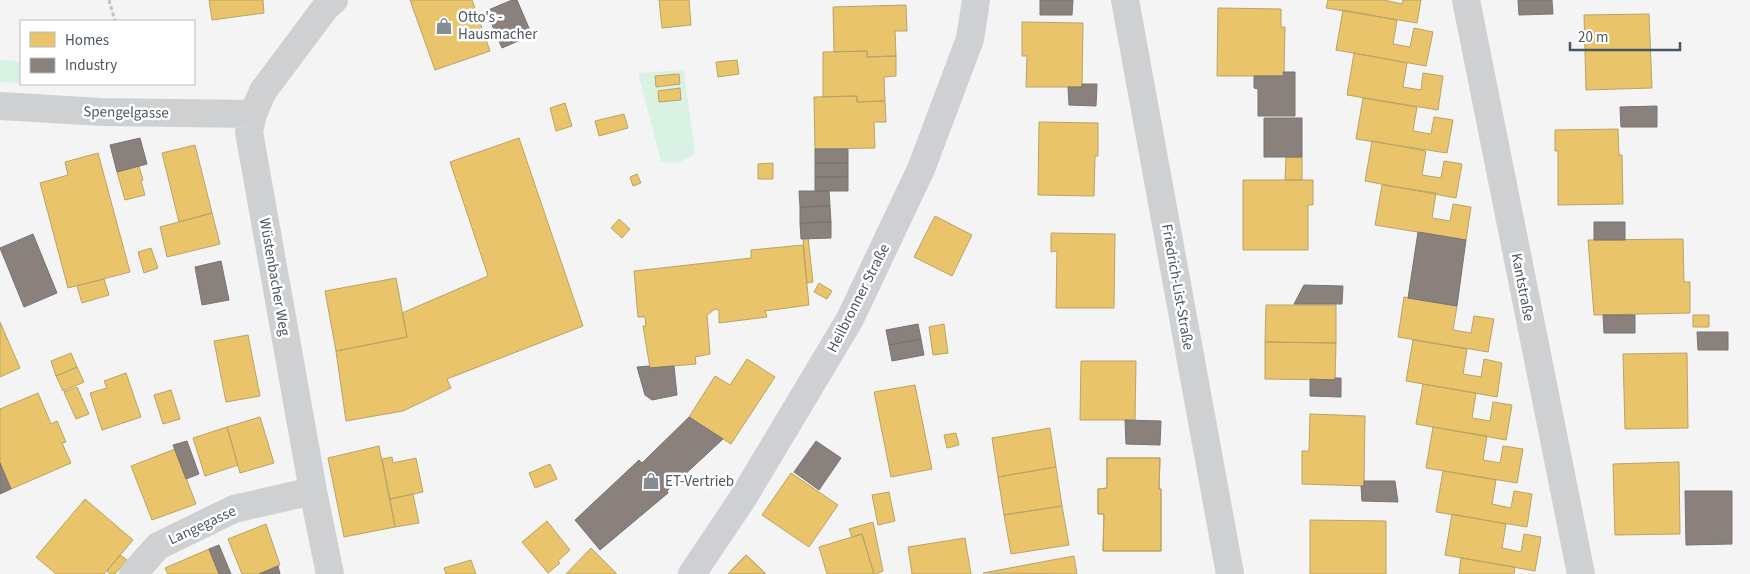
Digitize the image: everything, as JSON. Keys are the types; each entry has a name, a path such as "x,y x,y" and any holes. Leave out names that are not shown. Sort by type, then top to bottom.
{"street":[{"name":"Heilbronner Straße","path":"692,574 743,498 850,319 921,169 970,40 976,0"},
{"name":"Friedrich-List-Straße","path":"1125,0 1230,574"},
{"name":"Kantstraße","path":"1466,0 1581,574"},
{"name":"Wüstenbacher Weg","path":"327,3 263,91 253,114 249,132 313,491 330,574"},
{"name":"Spengelgasse","path":"0,106 102,112 253,114"},
{"name":"Langegasse","path":"133,574 158,546 234,509 313,491"}],"path":[{"path":"108,0 115,20"}],"green space":[{"path":"0,59 20,62 20,83 0,82"},
{"path":"684,70 695,154 678,163 661,162 638,73"}],"building: Homes":[{"path":"209,0 263,0 264,13 212,20"},
{"path":"410,0 472,0 490,51 435,70"},
{"path":"659,0 689,0 691,25 662,28"},
{"path":"1328,0 1384,0 1402,4 1403,0 1421,0 1417,23 1326,8"},
{"path":"906,5 907,31 895,31 896,56 867,57 867,51 834,52 833,7"},
{"path":"1218,8 1281,9 1281,27 1285,27 1284,76 1217,76"},
{"path":"1343,10 1397,20 1393,44 1410,47 1414,28 1433,32 1426,66 1336,50"},
{"path":"1649,14 1652,88 1586,90 1584,15"},
{"path":"1022,22 1083,23 1082,87 1026,87 1027,56 1022,56"},
{"path":"867,51 867,57 896,56 896,76 884,77 885,101 857,102 857,96 823,97 823,52"},
{"path":"1354,53 1407,63 1403,87 1421,90 1423,73 1443,76 1438,110 1347,95"},
{"path":"737,60 739,74 718,77 716,62"},
{"path":"679,74 680,84 656,87 655,76"},
{"path":"680,88 681,100 659,102 658,91"},
{"path":"857,96 857,102 885,101 886,122 874,122 875,148 815,149 814,97"},
{"path":"1363,98 1417,107 1413,131 1431,134 1434,117 1453,120 1447,153 1356,139"},
{"path":"565,103 572,126 556,131 550,108"},
{"path":"624,114 628,128 599,136 595,121"},
{"path":"1039,122 1098,123 1098,156 1095,156 1094,196 1038,195"},
{"path":"1618,129 1619,155 1622,155 1623,204 1558,205 1558,151 1555,151 1555,130"},
{"path":"519,138 583,326 447,379 451,388 403,411 346,421 336,351 407,337 402,313 488,276 450,162"},
{"path":"1372,141 1426,151 1422,175 1441,178 1444,161 1462,164 1456,198 1365,181"},
{"path":"195,145 212,213 179,222 162,153"},
{"path":"98,153 130,272 68,288 40,183 68,175 65,162"},
{"path":"1286,157 1302,157 1302,180 1285,180"},
{"path":"773,163 773,179 758,179 758,164"},
{"path":"139,166 145,195 125,200 117,172"},
{"path":"637,174 641,183 633,186 630,177"},
{"path":"1243,180 1313,180 1313,205 1308,205 1308,250 1243,250"},
{"path":"1382,185 1436,193 1432,218 1450,221 1453,204 1471,207 1466,240 1375,225"},
{"path":"212,213 220,244 167,257 160,227"},
{"path":"935,216 972,235 952,276 914,257"},
{"path":"619,219 630,229 622,238 611,228"},
{"path":"1051,233 1115,234 1114,308 1056,308 1057,251 1051,252"},
{"path":"808,237 813,282 807,283 803,238"},
{"path":"1683,239 1684,282 1690,282 1690,313 1594,315 1588,240"},
{"path":"803,245 809,305 765,311 767,317 719,323 719,310 715,309 707,315 710,354 695,357 696,364 650,368 643,326 646,326 645,317 638,317 634,271 751,258 751,250"},
{"path":"151,248 158,268 144,273 138,252"},
{"path":"396,278 407,337 336,351 325,291"},
{"path":"104,279 109,295 82,303 77,286"},
{"path":"819,283 832,291 827,299 814,292"},
{"path":"1404,297 1457,306 1453,330 1471,333 1474,316 1494,319 1488,352 1398,337"},
{"path":"1266,305 1336,305 1336,343 1265,342"},
{"path":"1693,315 1709,315 1709,327 1693,327"},
{"path":"0,322 20,368 0,377"},
{"path":"944,324 948,353 933,355 929,327"},
{"path":"248,335 260,396 226,402 214,341"},
{"path":"1413,340 1467,349 1463,374 1481,377 1484,359 1502,363 1497,397 1406,381"},
{"path":"1265,342 1336,343 1335,380 1265,379"},
{"path":"71,353 77,367 56,376 51,361"},
{"path":"1687,353 1688,428 1625,429 1623,354"},
{"path":"747,359 775,377 731,444 689,417 715,376 730,385"},
{"path":"1081,361 1136,361 1135,420 1080,420"},
{"path":"77,367 84,382 63,391 56,376"},
{"path":"126,373 141,417 102,430 90,393 107,388 104,381"},
{"path":"1423,384 1476,393 1472,418 1490,421 1493,402 1512,405 1506,440 1416,424"},
{"path":"915,385 932,469 891,477 874,392"},
{"path":"77,387 89,414 76,419 64,392"},
{"path":"171,390 180,419 163,424 154,395"},
{"path":"38,393 51,424 57,421 66,442 62,443 71,463 11,489 0,463 0,409"},
{"path":"1310,414 1365,416 1364,486 1302,484 1302,451 1309,451"},
{"path":"260,417 274,463 240,473 227,427"},
{"path":"227,427 238,465 205,476 193,438"},
{"path":"1433,427 1487,436 1483,460 1500,463 1503,446 1523,449 1517,483 1426,468"},
{"path":"1050,428 1056,467 998,477 992,438"},
{"path":"956,433 959,445 947,448 944,435"},
{"path":"379,446 395,527 344,537 328,458"},
{"path":"175,449 196,504 152,520 131,466"},
{"path":"392,457 393,463 416,458 423,492 390,499 382,459"},
{"path":"1107,458 1160,458 1161,551 1103,551 1104,514 1098,514 1098,489 1107,488"},
{"path":"1107,458 1160,458 1161,551 1103,551 1104,514 1098,514 1098,489 1107,488"},
{"path":"1679,462 1680,534 1615,535 1613,464"},
{"path":"550,464 557,479 535,488 529,473"},
{"path":"1056,467 1062,506 1004,515 998,477"},
{"path":"1443,471 1496,480 1492,504 1511,508 1514,491 1532,494 1527,527 1436,512"},
{"path":"791,473 838,505 809,547 762,515"},
{"path":"889,492 895,521 878,525 872,495"},
{"path":"413,494 419,523 395,527 390,499"},
{"path":"85,499 133,540 104,574 56,574 36,557"},
{"path":"1062,506 1069,545 1011,554 1004,515"},
{"path":"1452,514 1506,524 1502,548 1521,552 1524,534 1541,537 1535,571 1445,555"},
{"path":"1310,520 1386,521 1386,574 1310,574"},
{"path":"547,521 570,550 558,561 560,563 548,573 522,542"},
{"path":"873,522 883,571 876,574 874,574 862,534 852,537 849,529"},
{"path":"266,524 280,565 259,574 242,574 228,539"},
{"path":"862,534 874,574 827,574 819,547"},
{"path":"965,538 971,574 912,574 908,547"},
{"path":"591,548 617,574 566,574"},
{"path":"209,549 219,574 168,574 165,568"},
{"path":"120,555 127,560 115,574 110,574 107,571"},
{"path":"746,555 766,574 728,574"},
{"path":"746,555 766,574 728,574"},
{"path":"1074,556 1077,574 983,573"},
{"path":"1461,558 1515,567 1514,574 1459,574"},
{"path":"471,560 476,574 446,574 444,568"}],"building: Industry":[{"path":"512,0 517,0 532,35 502,48 486,11"},
{"path":"1040,0 1073,0 1072,15 1040,15"},
{"path":"1518,0 1552,0 1553,14 1519,15"},
{"path":"1283,72 1295,72 1295,116 1258,116 1258,89 1254,88 1254,76 1284,76"},
{"path":"1082,84 1097,84 1096,106 1069,105 1068,87 1082,87"},
{"path":"1657,106 1657,127 1621,127 1620,107"},
{"path":"1264,118 1302,118 1302,157 1264,157"},
{"path":"140,138 147,164 117,172 110,145"},
{"path":"815,149 848,149 848,163 815,163"},
{"path":"815,163 848,163 848,177 815,177"},
{"path":"815,177 848,177 848,191 815,191"},
{"path":"799,191 829,191 830,206 800,207"},
{"path":"830,206 831,222 800,223 800,207"},
{"path":"831,222 831,238 801,239 800,223"},
{"path":"1594,222 1625,222 1625,240 1594,240"},
{"path":"1418,232 1466,240 1457,306 1408,298"},
{"path":"33,234 57,293 24,307 0,248"},
{"path":"221,261 229,300 202,305 195,267"},
{"path":"1304,285 1343,286 1342,304 1294,304"},
{"path":"1603,315 1635,315 1635,333 1604,333"},
{"path":"918,324 921,339 889,345 886,330"},
{"path":"1697,332 1728,332 1728,350 1698,350"},
{"path":"921,339 924,355 892,361 889,345"},
{"path":"649,366 650,368 674,366 677,395 652,400 645,395 637,367"},
{"path":"1335,378 1341,378 1341,397 1310,396 1310,379 1335,380"},
{"path":"689,417 723,439 667,491 668,493 600,550 575,520 639,460 642,463"},
{"path":"1125,420 1161,421 1160,445 1126,444"},
{"path":"187,441 199,474 186,479 173,445"},
{"path":"816,441 841,458 819,490 794,472"},
{"path":"0,463 11,489 0,494"},
{"path":"1364,481 1395,481 1398,502 1362,501 1361,486 1364,486"},
{"path":"1685,491 1732,491 1732,544 1686,545"},
{"path":"219,545 231,574 219,574 209,549"},
{"path":"278,566 280,574 259,574"}],"place":[{"name":"Otto's - Hausmacher","path":"444,26"},
{"name":"ET-Vertrieb","path":"651,481"}]}
